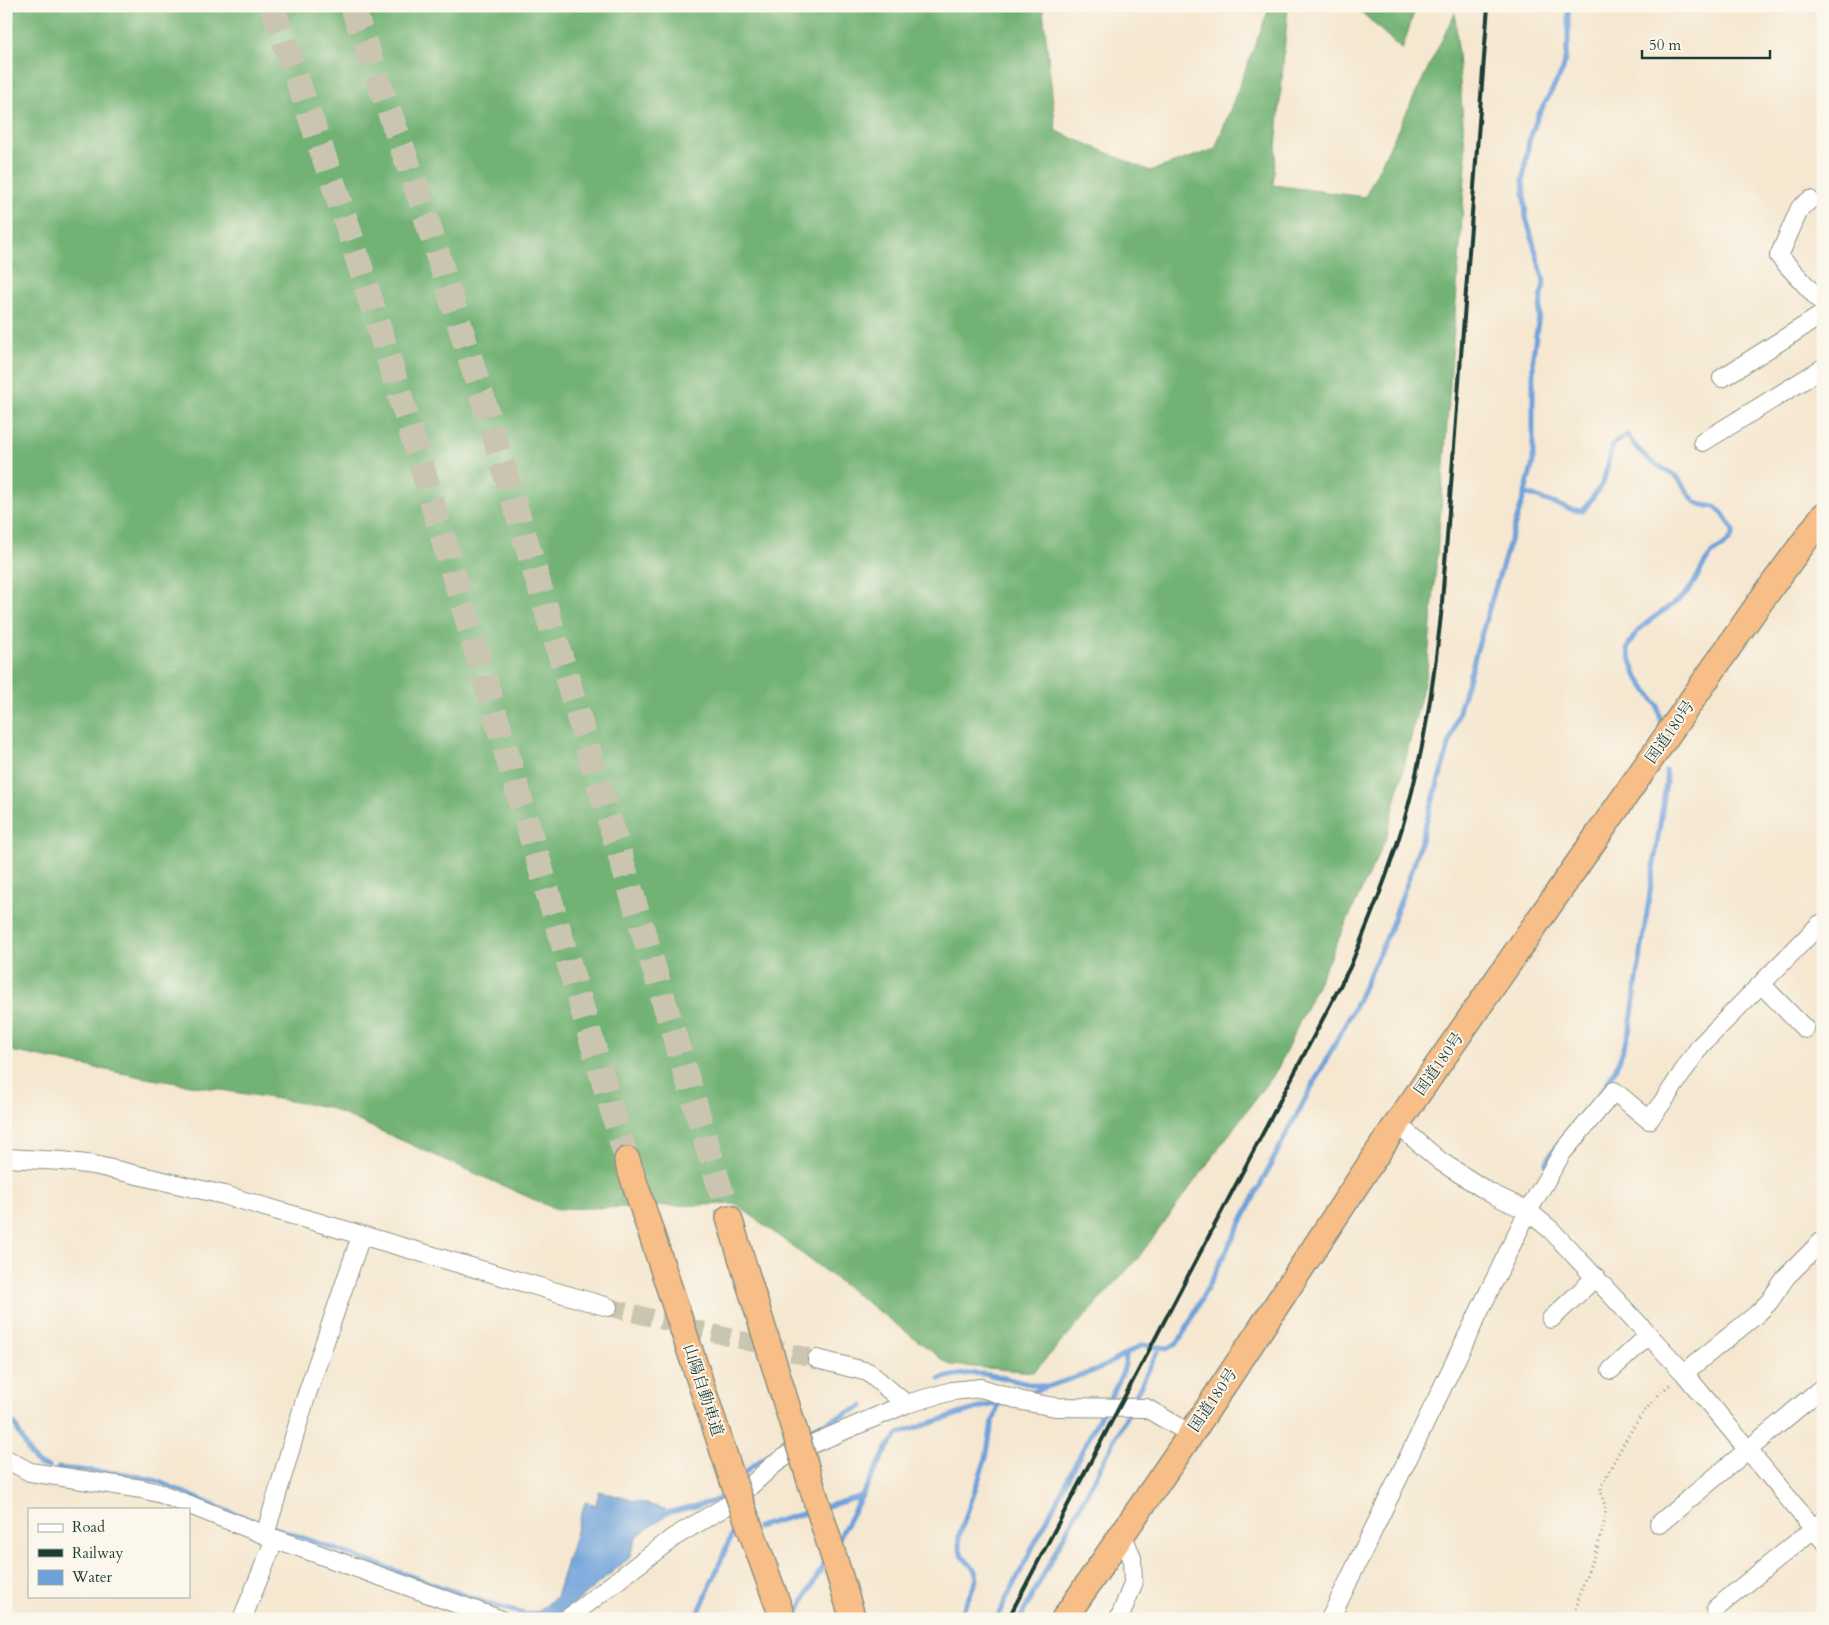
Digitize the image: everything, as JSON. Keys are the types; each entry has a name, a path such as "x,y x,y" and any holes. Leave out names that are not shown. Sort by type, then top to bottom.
{"highway":[{"name":"国道180号","path":"1064,1619 1191,1434 1397,1124 1760,602 1823,516"},
{"name":"山陽自動車道","path":"627,1160 732,1478 783,1619"},
{"path":"729,1218 853,1619"}],"street":[{"path":"1810,200 1800,208 1780,256 1823,304"},
{"path":"1722,378 1823,314"},
{"path":"1704,442 1823,368"},
{"path":"1330,1619 1524,1209 1562,1154 1614,1091 1649,1120 1700,1046 1820,924"},
{"path":"1761,984 1805,1029"},
{"path":"1397,1124 1440,1161 1464,1177 1524,1209 1552,1230 1684,1373 1820,1530 1715,1609"},
{"path":"6,1158 30,1158 94,1165 224,1195 608,1307"},
{"path":"242,1619 305,1400 361,1236"},
{"path":"1684,1373 1763,1308 1786,1277 1823,1240"},
{"path":"1551,1319 1596,1278"},
{"path":"1611,1370 1649,1335"},
{"path":"817,1359 868,1372 906,1404"},
{"path":"1659,1524 1823,1387"},
{"path":"567,1619 674,1537 733,1502 772,1466 789,1454 906,1404 965,1388 981,1388 1022,1401 1055,1407 1146,1408 1191,1434"},
{"path":"6,1459 30,1472 142,1489 162,1494 269,1530 499,1619"},
{"path":"1119,1619 1133,1584 1132,1558 1122,1533"}],"path":[{"path":"1575,1619 1583,1582 1605,1520 1606,1503 1601,1493 1601,1487 1620,1450 1642,1414 1663,1391 1684,1373"}],"green space":[{"path":"6,6 1046,6 1043,9 1056,131 1150,171 1215,149 1270,6 1288,6 1273,185 1365,197 1455,13 1466,163 1441,507 1427,671 1387,836 1278,1068 1138,1258 1034,1372 950,1365 736,1204 555,1209 327,1107 146,1078 6,1050"},
{"path":"1355,6 1416,6 1402,50"}],"water":[{"path":"599,1491 665,1509 664,1517 637,1536 629,1558 570,1607 548,1619 527,1619 528,1612 539,1611 556,1597 585,1502 596,1505"}],"waterway":[{"path":"1023,1395 1097,1370 1142,1345 1168,1348 1176,1345 1355,1006 1388,934 1414,864 1533,463 1533,356 1544,281 1526,217 1523,180 1529,141 1538,116 1563,70 1568,43 1568,6"},
{"path":"1525,493 1573,510 1583,511 1603,483 1613,444 1627,435 1649,460 1677,477 1695,502 1715,507 1723,514 1734,531 1728,542 1709,557 1688,591 1680,599 1646,623 1632,639 1627,649 1636,675 1657,705 1662,726"},
{"path":"1594,1101 1616,1067 1630,1028 1667,776 1666,771"},
{"path":"1546,1164 1553,1150 1587,1110"},
{"path":"1132,1403 1160,1347"},
{"path":"1107,1403 1122,1374 1126,1355"},
{"path":"940,1379 961,1374 977,1373 1045,1386"},
{"path":"838,1540 888,1447 899,1434 1005,1401"},
{"path":"959,1619 977,1579 973,1568 960,1552 959,1536 986,1458 991,1429 999,1403"},
{"path":"802,1433 863,1406"},
{"path":"996,1619 1103,1410"},
{"path":"1020,1619 1129,1411"},
{"path":"6,1416 15,1425 30,1454 38,1464 49,1467"},
{"path":"740,1478 751,1467 791,1439"},
{"path":"58,1468 127,1474 157,1481 222,1509 495,1606 532,1616"},
{"path":"658,1515 711,1502 721,1498 729,1490"},
{"path":"824,1507 862,1496"},
{"path":"757,1527 811,1511"},
{"path":"696,1619 732,1534 744,1530"},
{"path":"794,1619 826,1560"}],"tunnel":[{"path":"272,6 346,221 418,454 627,1160"},
{"path":"352,6 420,198 494,435 729,1218"},
{"path":"608,1307 817,1359"}],"railway":[{"path":"1008,1619 1350,967 1397,846 1416,775 1426,722 1441,615 1488,6"}]}
